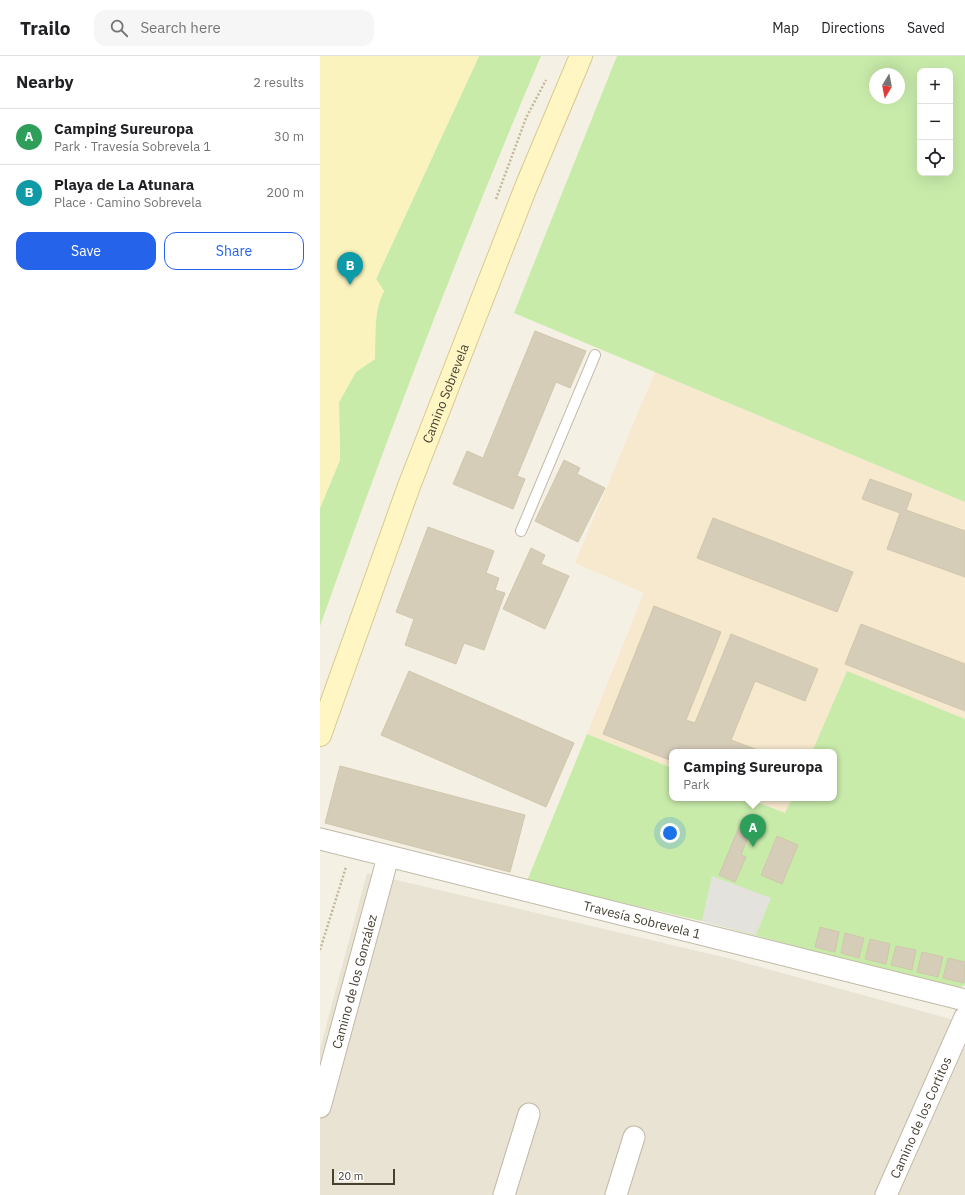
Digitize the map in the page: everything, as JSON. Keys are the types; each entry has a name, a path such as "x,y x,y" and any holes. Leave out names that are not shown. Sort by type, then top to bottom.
{"main road":[{"name":"Camino Sobrevela","path":"320,735 409,486 526,188 582,56"}],"street":[{"name":"Travesía Sobrevela 1","path":"320,839 965,1000"},
{"name":"Camino de los González","path":"320,1108 388,856"},
{"name":"Camino de los Cortitos","path":"886,1195 965,1017"},
{"path":"504,1195 529,1114"},
{"path":"616,1195 634,1137"}],"lane":[{"path":"521,531 595,355"}],"path":[{"path":"320,950 352,847"}],"shaded area":[{"path":"655,372 965,502 965,719 847,672 813,749 669,749 669,767 587,734 644,593 575,563"},
{"path":"755,801 791,801 785,813"},
{"path":"367,873 727,958 965,1023 965,1195 320,1195 320,1049"},
{"path":"712,876 771,898 756,935 702,921"}],"green space":[{"path":"479,56 541,56 482,197 426,340 372,482 320,626 320,508 340,460 339,402 356,372 375,359 375,333 378,307 384,291 376,279"},
{"path":"617,56 965,56 965,502 514,313"},
{"path":"847,671 965,719 965,985 956,990 702,921 527,881 587,734 669,767 669,801 755,801 785,813 791,801 837,801 837,749 813,749"}],"sand":[{"path":"320,56 479,56 376,279 384,291 378,307 375,333 375,359 356,372 339,402 340,460 320,508"}],"building":[{"path":"535,331 586,351 570,388 556,382 517,476 525,479 513,509 453,484 467,451 483,458"},
{"path":"564,460 580,468 577,474 605,488 578,542 535,521"},
{"path":"870,479 912,494 906,510 965,531 965,577 887,549 900,513 862,499"},
{"path":"713,518 853,572 837,612 697,558"},
{"path":"428,527 494,551 486,573 499,578 495,590 505,593 484,650 464,643 456,664 405,645 414,619 396,612"},
{"path":"531,548 545,555 541,564 569,576 545,629 503,609"},
{"path":"654,606 721,632 686,720 695,723 731,634 818,669 805,701 755,681 731,740 755,749 669,749 669,760 603,734"},
{"path":"861,624 965,664 965,711 845,664"},
{"path":"409,671 574,743 546,807 381,735"},
{"path":"340,766 525,815 510,872 325,823"},
{"path":"742,820 753,824 741,855 746,857 735,882 719,875"},
{"path":"777,836 798,845 782,884 761,875"},
{"path":"820,927 839,932 835,952 815,947"},
{"path":"845,933 864,938 859,958 841,953"},
{"path":"870,939 890,944 886,964 865,959"},
{"path":"896,946 916,950 912,970 891,965"},
{"path":"922,952 943,957 938,977 917,972"},
{"path":"948,958 965,962 964,983 943,978"}],"place":[{"name":"Playa de La Atunara","path":"350,285"},
{"name":"Camping Sureuropa","path":"753,847"}]}
